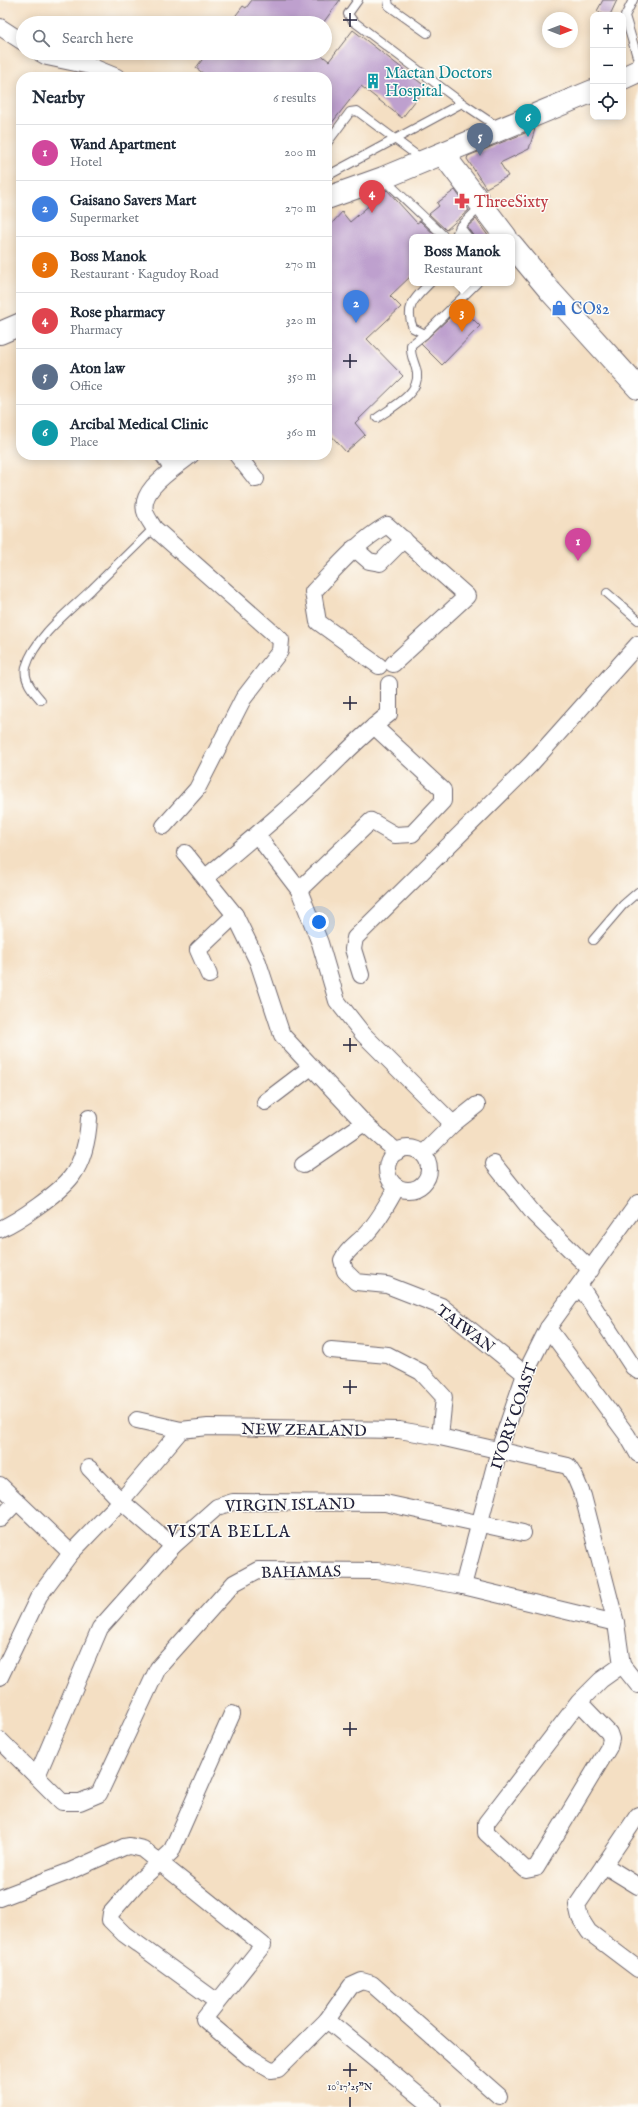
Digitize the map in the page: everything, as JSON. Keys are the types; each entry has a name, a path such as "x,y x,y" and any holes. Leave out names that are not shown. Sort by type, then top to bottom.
{"street":[{"path":"0,27 16,37"},
{"path":"61,60 90,66 104,72"},
{"path":"332,195 383,178 590,92"},
{"path":"433,157 482,205 504,234"},
{"path":"515,249 551,292 638,388"},
{"path":"0,333 16,326"},
{"path":"241,460 256,479"},
{"path":"164,826 197,789 243,699 280,651 281,640 154,528 145,513 146,500 150,489 168,462"},
{"path":"206,877 309,788 374,726 389,714 389,684 394,681 398,675 397,669 386,665 318,622 313,592 354,548 387,525 467,596 386,665"},
{"path":"354,548 369,561 380,563 404,539"},
{"path":"361,975 353,947 356,937 531,764 638,644"},
{"path":"299,890 371,821 395,836 412,834 443,801 443,790 374,726"},
{"path":"256,835 299,890 320,943 337,1001 363,1034 453,1124"},
{"path":"185,853 206,877 235,915 258,962 282,1035 364,1123 397,1152"},
{"path":"209,975 198,950 235,915"},
{"path":"265,1102 311,1067"},
{"path":"423,1154 453,1124 477,1105"},
{"path":"0,1229 12,1224 24,1216 72,1176 86,1147 89,1118"},
{"path":"304,1165 364,1123"},
{"path":"410,1148 423,1154 429,1166 427,1180 416,1189 403,1190 397,1187 388,1176 387,1170 391,1156 397,1152 410,1148"},
{"path":"494,1164 534,1214 591,1270"},
{"name":"TAIWAN","path":"397,1187 378,1221 367,1234 347,1250 342,1260 345,1271 356,1282 387,1285 441,1306 525,1374"},
{"name":"IVORY COAST","path":"464,1586 499,1450 525,1374 548,1328 580,1286 638,1203"},
{"path":"580,1286 633,1366 638,1371"},
{"path":"548,1328 628,1435 638,1454"},
{"path":"331,1350 388,1355 422,1372 444,1396 440,1437"},
{"name":"NEW ZEALAND","path":"137,1420 182,1430 208,1427 399,1430 440,1437 568,1466 575,1478 582,1496 616,1623"},
{"path":"0,1677 39,1596 71,1553 121,1501 182,1430"},
{"path":"88,1468 121,1501 173,1546"},
{"path":"0,1485 71,1553"},
{"path":"0,1519 17,1501"},
{"name":"VIRGIN ISLAND","path":"37,1776 100,1628 173,1546 217,1506 233,1502 385,1503 523,1533"},
{"name":"BAHAMAS","path":"37,1776 62,1802 80,1802 100,1794 158,1668 234,1583 258,1570 369,1571 464,1586 616,1623"},
{"path":"616,1623 622,1666 638,1684"},
{"path":"579,1702 609,1733 611,1739 609,1747 536,1868 526,1870 486,1833 486,1823 579,1702 601,1680 622,1666"},
{"path":"216,2001 124,1934 110,1920 111,1913 138,1882 161,1863 171,1852 232,1714"},
{"path":"0,1740 37,1776"},
{"path":"638,1815 577,1905 580,1918 589,1932 638,1969"},
{"path":"0,1898 68,1872 124,1847 130,1846 143,1849 263,1945 216,2001 204,2019 249,2057 271,2070 278,2069 327,2020 351,1986 362,1981 372,1984 499,2096"},
{"path":"604,1865 638,1886"},
{"path":"327,2020 434,2107"}],"lane":[{"path":"358,0 348,14 353,21 462,103 500,129"},
{"path":"388,0 389,6 427,33"},
{"path":"633,0 625,16 633,74"},
{"path":"332,173 462,103"},
{"path":"332,136 350,112 357,111 395,139 433,157"},
{"path":"383,178 442,234"},
{"path":"456,234 460,227 482,205"},
{"path":"460,227 466,234"},
{"path":"426,334 413,328 408,317 411,307 427,286"},
{"path":"377,418 412,391 417,384 417,372 410,356 411,345 426,334 474,286"},
{"path":"41,700 31,690 26,677 26,668 34,651 50,629 154,528"},
{"path":"607,593 638,620"},
{"path":"593,940 623,905 638,892"}],"building":[{"path":"252,0 340,0 328,16 235,16 243,6 246,8"},
{"path":"603,0 617,0 611,12 597,11"},
{"name":"Mactan Doctors Hospital","path":"353,30 426,87 402,118 361,86 332,123 332,72 201,72 196,68 202,60 329,61 332,60 332,57"},
{"path":"535,129 529,149 500,163 508,176 486,188 467,159 468,156"},
{"path":"387,190 417,223 420,221 434,234 409,234 409,278 390,296 401,307 367,339 403,376 355,423 365,435 346,452 332,437 332,223 342,212 350,222"},
{"path":"455,190 469,210 446,230 429,214 439,206 437,203"},
{"path":"476,219 487,234 472,234 467,227"},
{"path":"461,307 480,326 442,365 421,344"}],"place":[{"name":"Mactan Doctors Hospital","path":"373,81"},
{"name":"Arcibal Medical Clinic","path":"528,137"},
{"name":"Aton law","path":"480,156"},
{"name":"ThreeSixty","path":"462,201"},
{"name":"Rose pharmacy","path":"372,213"},
{"name":"CO82","path":"559,308"},
{"name":"Gaisano Savers Mart","path":"356,323"},
{"name":"Boss Manok","path":"462,332"},
{"name":"Wand Apartment","path":"578,561"}],"district":[{"name":"VISTA BELLA","path":"229,1531"}]}
